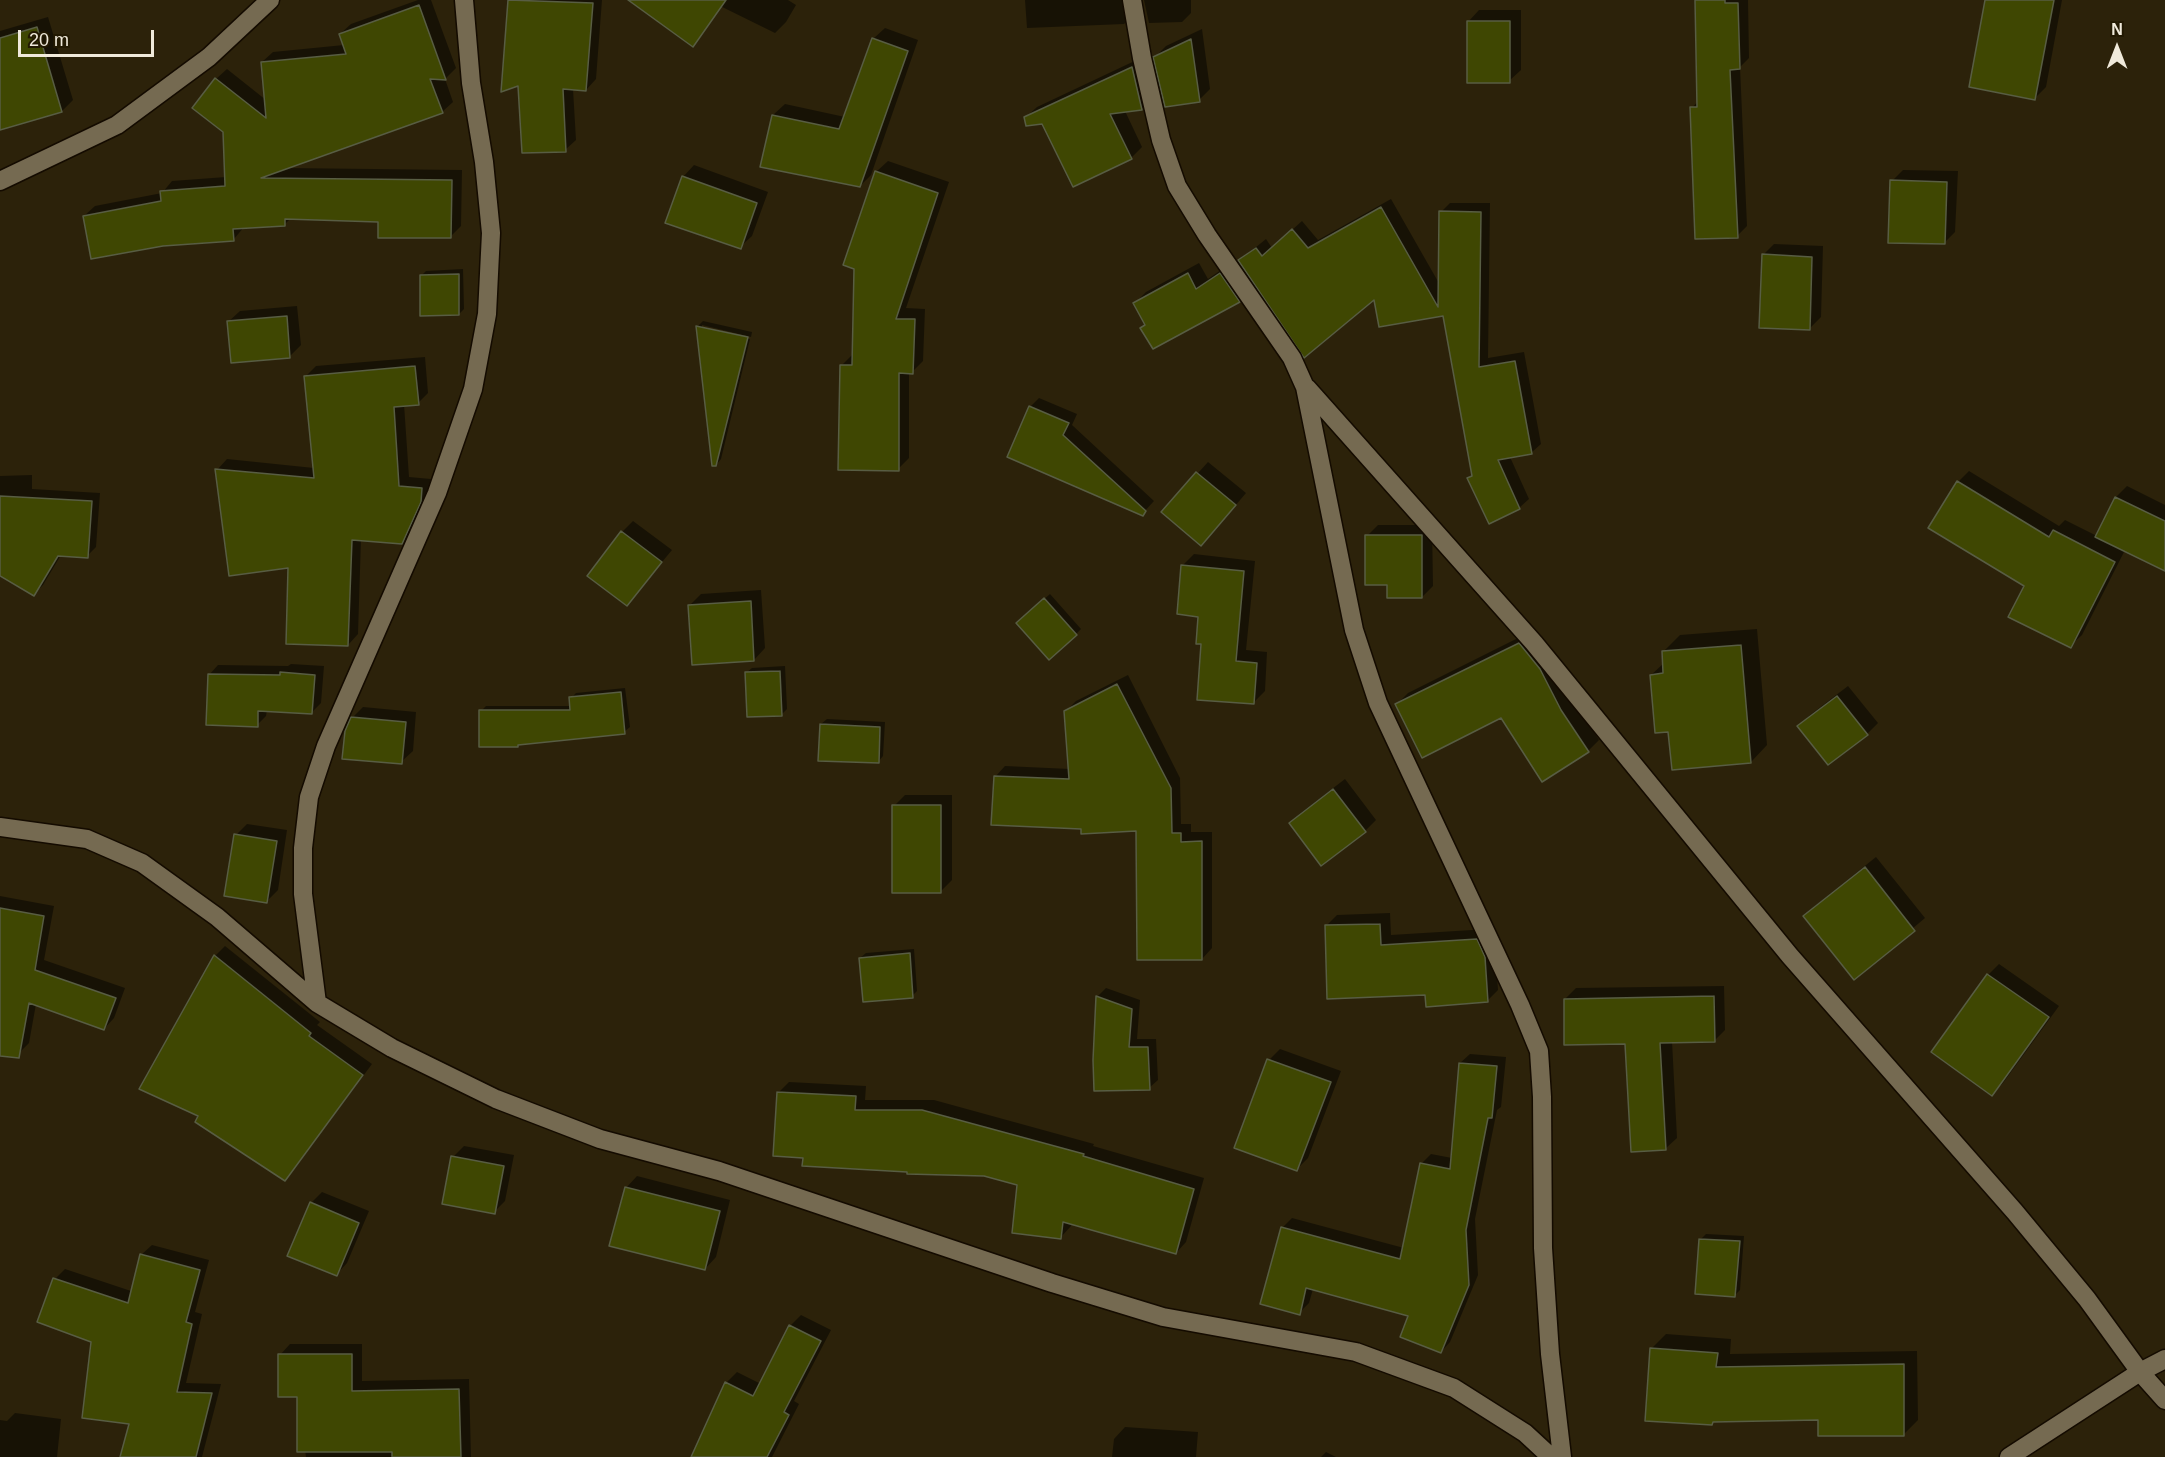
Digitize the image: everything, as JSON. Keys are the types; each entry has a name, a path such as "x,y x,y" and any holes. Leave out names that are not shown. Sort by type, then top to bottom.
{"street":[{"path":"0,181 117,125 209,57 270,0"},
{"path":"317,1003 303,894 303,848 309,797 326,746 437,493 473,389 487,314 491,233 484,162 471,83 464,0"},
{"path":"1132,0 1142,58 1161,140 1177,186 1207,236 1292,358 1305,387 1354,630 1378,703 1520,1005 1539,1051 1542,1097 1544,1260 1550,1354 1562,1457"},
{"path":"1305,387 1534,643 1790,956 2015,1212 2087,1299 2140,1372 2165,1400"},
{"path":"0,827 87,839 142,863 217,917 317,1003 392,1048 486,1094 600,1139 719,1171 1052,1283 1163,1317 1356,1352 1454,1388 1526,1433 1551,1457"},
{"path":"2009,1457 2140,1372 2165,1359"}],"building":[{"path":"508,0 593,3 586,91 563,89 566,152 522,153 518,86 501,92"},
{"path":"628,0 726,0 693,47"},
{"path":"1695,0 1725,0 1725,3 1738,3 1740,69 1730,70 1738,238 1695,239 1690,107 1697,107"},
{"path":"1985,0 2054,0 2035,100 1969,87"},
{"path":"419,5 446,80 430,79 443,113 261,178 452,180 451,238 378,238 378,222 285,219 285,226 233,229 234,241 163,246 91,259 83,216 161,201 160,191 225,186 223,132 192,108 215,78 266,118 261,62 346,54 339,34"},
{"path":"1467,21 1510,21 1510,83 1467,83"},
{"path":"37,27 62,112 0,130 0,38"},
{"path":"872,38 908,51 860,187 760,167 772,115 839,129"},
{"path":"1191,39 1200,102 1165,107 1153,57"},
{"path":"1132,67 1142,110 1110,114 1132,159 1073,187 1042,124 1026,126 1024,117"},
{"path":"875,171 938,193 896,319 915,319 913,374 899,373 899,471 838,470 840,365 852,365 854,269 843,265"},
{"path":"682,176 757,203 741,249 665,223"},
{"path":"1890,180 1947,182 1945,244 1888,243"},
{"path":"1381,207 1438,307 1439,211 1481,212 1479,367 1515,361 1532,454 1498,460 1520,509 1489,524 1467,478 1472,476 1443,316 1379,327 1374,300 1304,358 1238,260 1256,248 1262,256 1292,229 1308,248"},
{"path":"1762,254 1812,257 1810,330 1759,328"},
{"path":"1188,273 1196,289 1220,273 1240,302 1153,349 1140,328 1145,325 1133,303"},
{"path":"459,274 459,315 420,316 420,275"},
{"path":"287,316 290,358 231,363 227,321"},
{"path":"696,326 748,337 716,466 712,466"},
{"path":"415,366 419,405 394,407 399,486 422,488 421,502 402,544 352,540 348,646 286,644 288,568 229,576 215,469 314,478 304,376"},
{"path":"1029,406 1069,423 1063,435 1146,511 1143,516 1007,457"},
{"path":"1196,472 1236,505 1201,546 1161,512"},
{"path":"1957,481 2049,537 2053,530 2115,562 2071,648 2008,617 2024,586 1928,528"},
{"path":"0,496 92,501 88,558 58,556 34,596 0,576"},
{"path":"2115,497 2165,521 2165,571 2095,537"},
{"path":"621,531 662,562 627,606 587,576"},
{"path":"1365,535 1422,535 1422,598 1387,598 1387,585 1365,585"},
{"path":"1181,565 1244,571 1236,661 1257,663 1254,704 1197,700 1201,644 1196,644 1198,617 1177,614"},
{"path":"1044,598 1077,635 1049,660 1016,623"},
{"path":"751,601 754,661 692,665 688,605"},
{"path":"1519,643 1540,669 1561,710 1589,752 1542,782 1501,718 1422,758 1395,704"},
{"path":"1741,645 1751,763 1672,770 1668,732 1655,733 1650,675 1663,673 1662,651"},
{"path":"780,671 782,716 747,717 745,672"},
{"path":"280,672 315,675 312,714 258,711 258,727 206,725 208,674 280,675"},
{"path":"1117,684 1171,788 1172,833 1181,833 1181,842 1202,841 1202,960 1137,960 1136,831 1081,834 1081,829 991,825 994,776 1069,779 1064,711"},
{"path":"621,692 625,734 518,745 518,747 479,747 479,710 570,710 569,697"},
{"path":"1837,696 1868,735 1828,765 1797,726"},
{"path":"351,717 406,722 402,764 342,759 345,731"},
{"path":"820,724 880,727 879,763 818,761"},
{"path":"1333,789 1366,832 1321,866 1289,823"},
{"path":"892,805 941,805 941,893 892,893"},
{"path":"234,834 277,841 267,903 224,896"},
{"path":"1865,867 1915,931 1854,980 1803,916"},
{"path":"0,908 44,916 35,970 116,998 104,1030 29,1003 19,1058 0,1056"},
{"path":"1380,924 1381,945 1477,939 1485,957 1488,1002 1426,1007 1425,995 1327,999 1325,925"},
{"path":"910,953 913,998 863,1002 859,958"},
{"path":"214,955 311,1033 309,1036 363,1075 285,1181 195,1122 198,1116 139,1089"},
{"path":"1987,974 2049,1017 1992,1096 1931,1052"},
{"path":"1096,996 1132,1009 1129,1047 1148,1047 1150,1090 1094,1091"},
{"path":"1714,996 1715,1042 1660,1043 1666,1150 1631,1152 1625,1044 1564,1045 1564,999"},
{"path":"1267,1059 1331,1082 1297,1171 1234,1148"},
{"path":"1459,1063 1497,1066 1492,1118 1488,1118 1466,1230 1469,1285 1441,1353 1400,1337 1408,1316 1306,1288 1300,1315 1260,1304 1281,1227 1400,1259 1420,1163 1450,1169"},
{"path":"777,1092 856,1096 855,1110 922,1110 1084,1154 1083,1156 1194,1189 1176,1254 1063,1222 1061,1239 1012,1233 1017,1185 984,1176 907,1174 907,1172 802,1166 803,1158 773,1156"},
{"path":"451,1156 504,1166 495,1214 442,1204"},
{"path":"625,1187 720,1211 705,1270 609,1246"},
{"path":"310,1202 359,1223 337,1276 287,1256"},
{"path":"1699,1239 1740,1241 1735,1297 1695,1294"},
{"path":"140,1254 200,1270 186,1322 192,1324 177,1392 212,1393 196,1457 120,1457 129,1424 82,1418 91,1342 37,1322 53,1278 128,1303"},
{"path":"789,1325 821,1341 784,1412 789,1415 767,1457 691,1457 725,1382 753,1396"},
{"path":"1650,1348 1718,1353 1716,1367 1904,1364 1904,1436 1818,1436 1818,1420 1713,1422 1712,1425 1645,1421"},
{"path":"278,1354 352,1354 352,1391 459,1389 461,1457 392,1457 392,1452 297,1452 297,1397 278,1397"}]}
